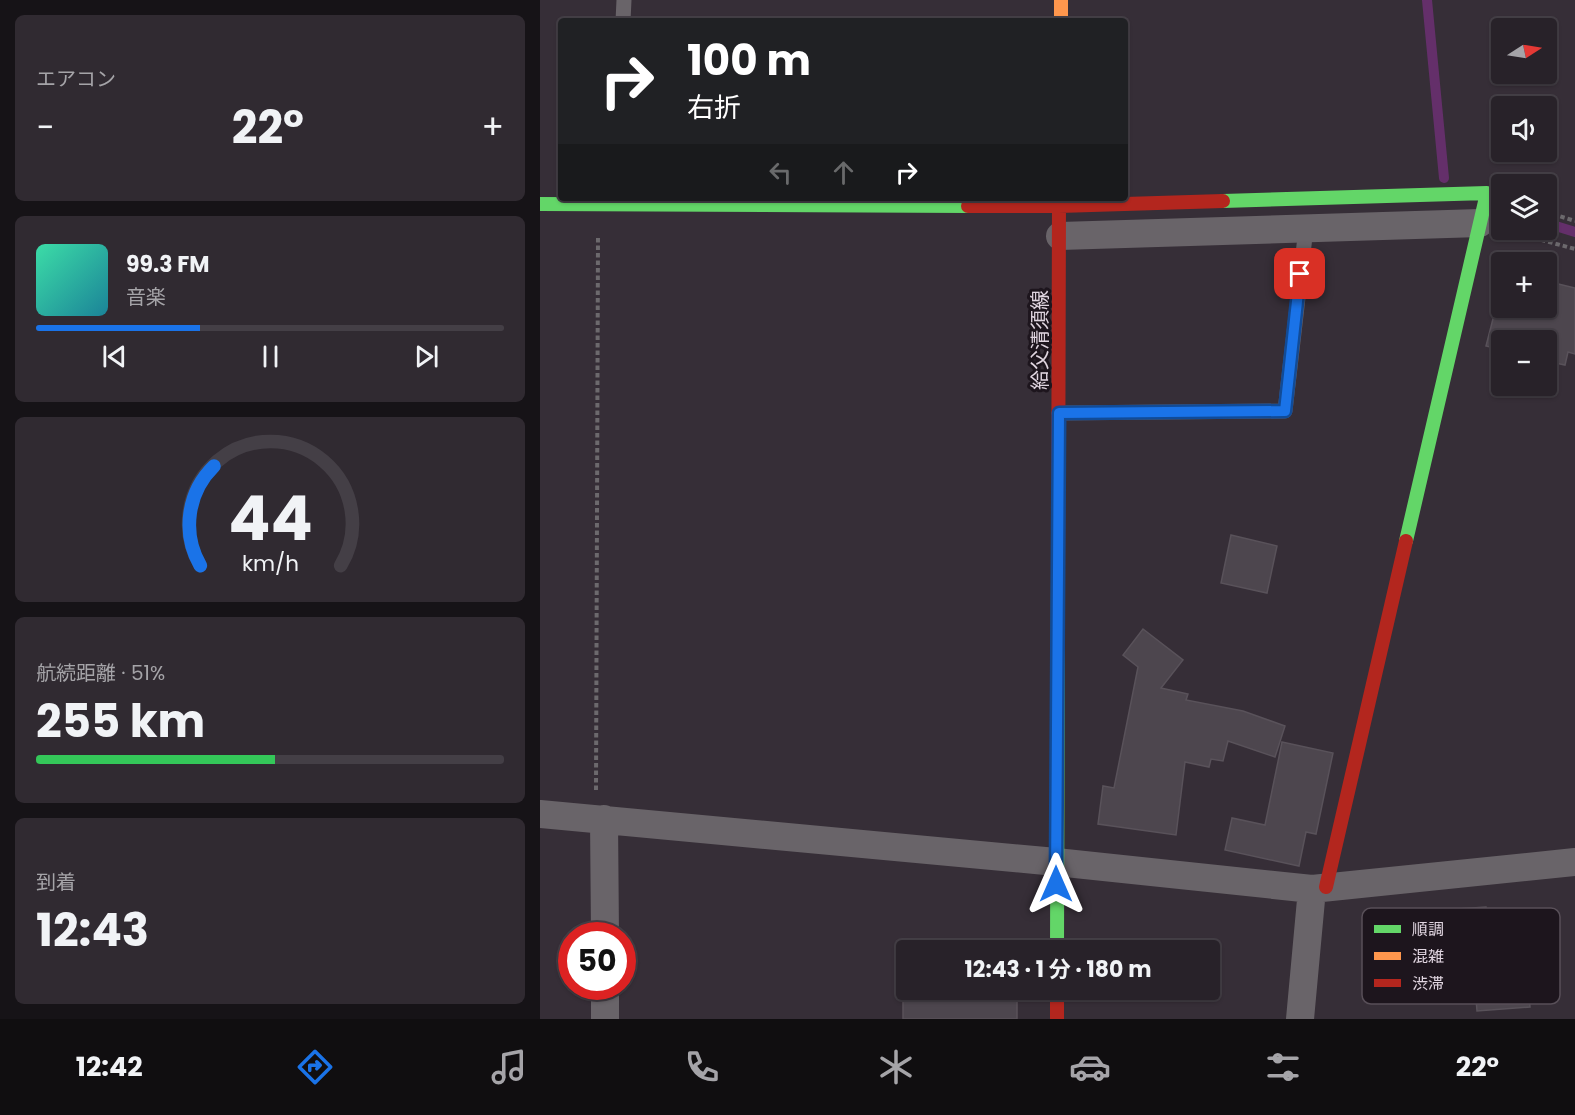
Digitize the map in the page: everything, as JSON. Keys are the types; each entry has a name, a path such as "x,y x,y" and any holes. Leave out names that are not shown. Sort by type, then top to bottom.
{"street":[{"path":"1061,0 1061,18"},
{"path":"1128,201 1487,193 1491,219"},
{"path":"540,204 621,201 1107,201"},
{"name":"給父清須線","path":"1057,940 1059,202"},
{"path":"1060,236 1306,228 1491,226"},
{"path":"1300,1019 1319,888 1491,230"},
{"path":"540,814 1319,888 1575,862"},
{"path":"600,819 604,922"},
{"path":"605,1000 605,1019"},
{"path":"1057,1000 1057,1019"}],"lane":[{"path":"624,0 624,18"},
{"path":"1059,413 1285,411 1306,228"}],"path":[{"path":"1557,215 1575,221"},
{"path":"598,230 600,819"},
{"path":"1543,240 1575,249"}],"building":[{"path":"1557,284 1575,288 1575,354 1568,352 1565,365 1557,363 1557,330 1491,330 1491,347 1486,346 1493,318 1557,318"},
{"path":"1231,535 1277,546 1267,593 1221,583"},
{"path":"1143,629 1183,660 1161,688 1188,694 1186,700 1243,711 1285,726 1275,757 1228,741 1223,761 1211,759 1209,767 1185,762 1176,835 1098,824 1103,786 1114,788 1138,667 1123,655"},
{"path":"1282,742 1333,753 1316,834 1306,832 1299,866 1225,850 1232,818 1265,825"},
{"path":"903,1000 1017,1000 1017,1019 903,1019"},
{"path":"1476,1004 1530,1004 1530,1007 1477,1011"}],"waterway":[{"path":"1427,0 1444,178"},
{"path":"1557,226 1575,232"}],"traffic: fast":[{"path":"1223,201 1487,193 1406,541"},
{"path":"540,204 968,206"},
{"path":"1057,940 1058,572"}],"traffic: slow":[{"path":"1061,0 1061,18"}],"traffic: jam":[{"path":"1058,572 1059,201"},
{"path":"968,206 1223,201"},
{"path":"1326,887 1406,541"},
{"path":"1057,1000 1057,1019"}],"route":[{"path":"1056,884 1059,413 1285,411 1300,274"}]}
